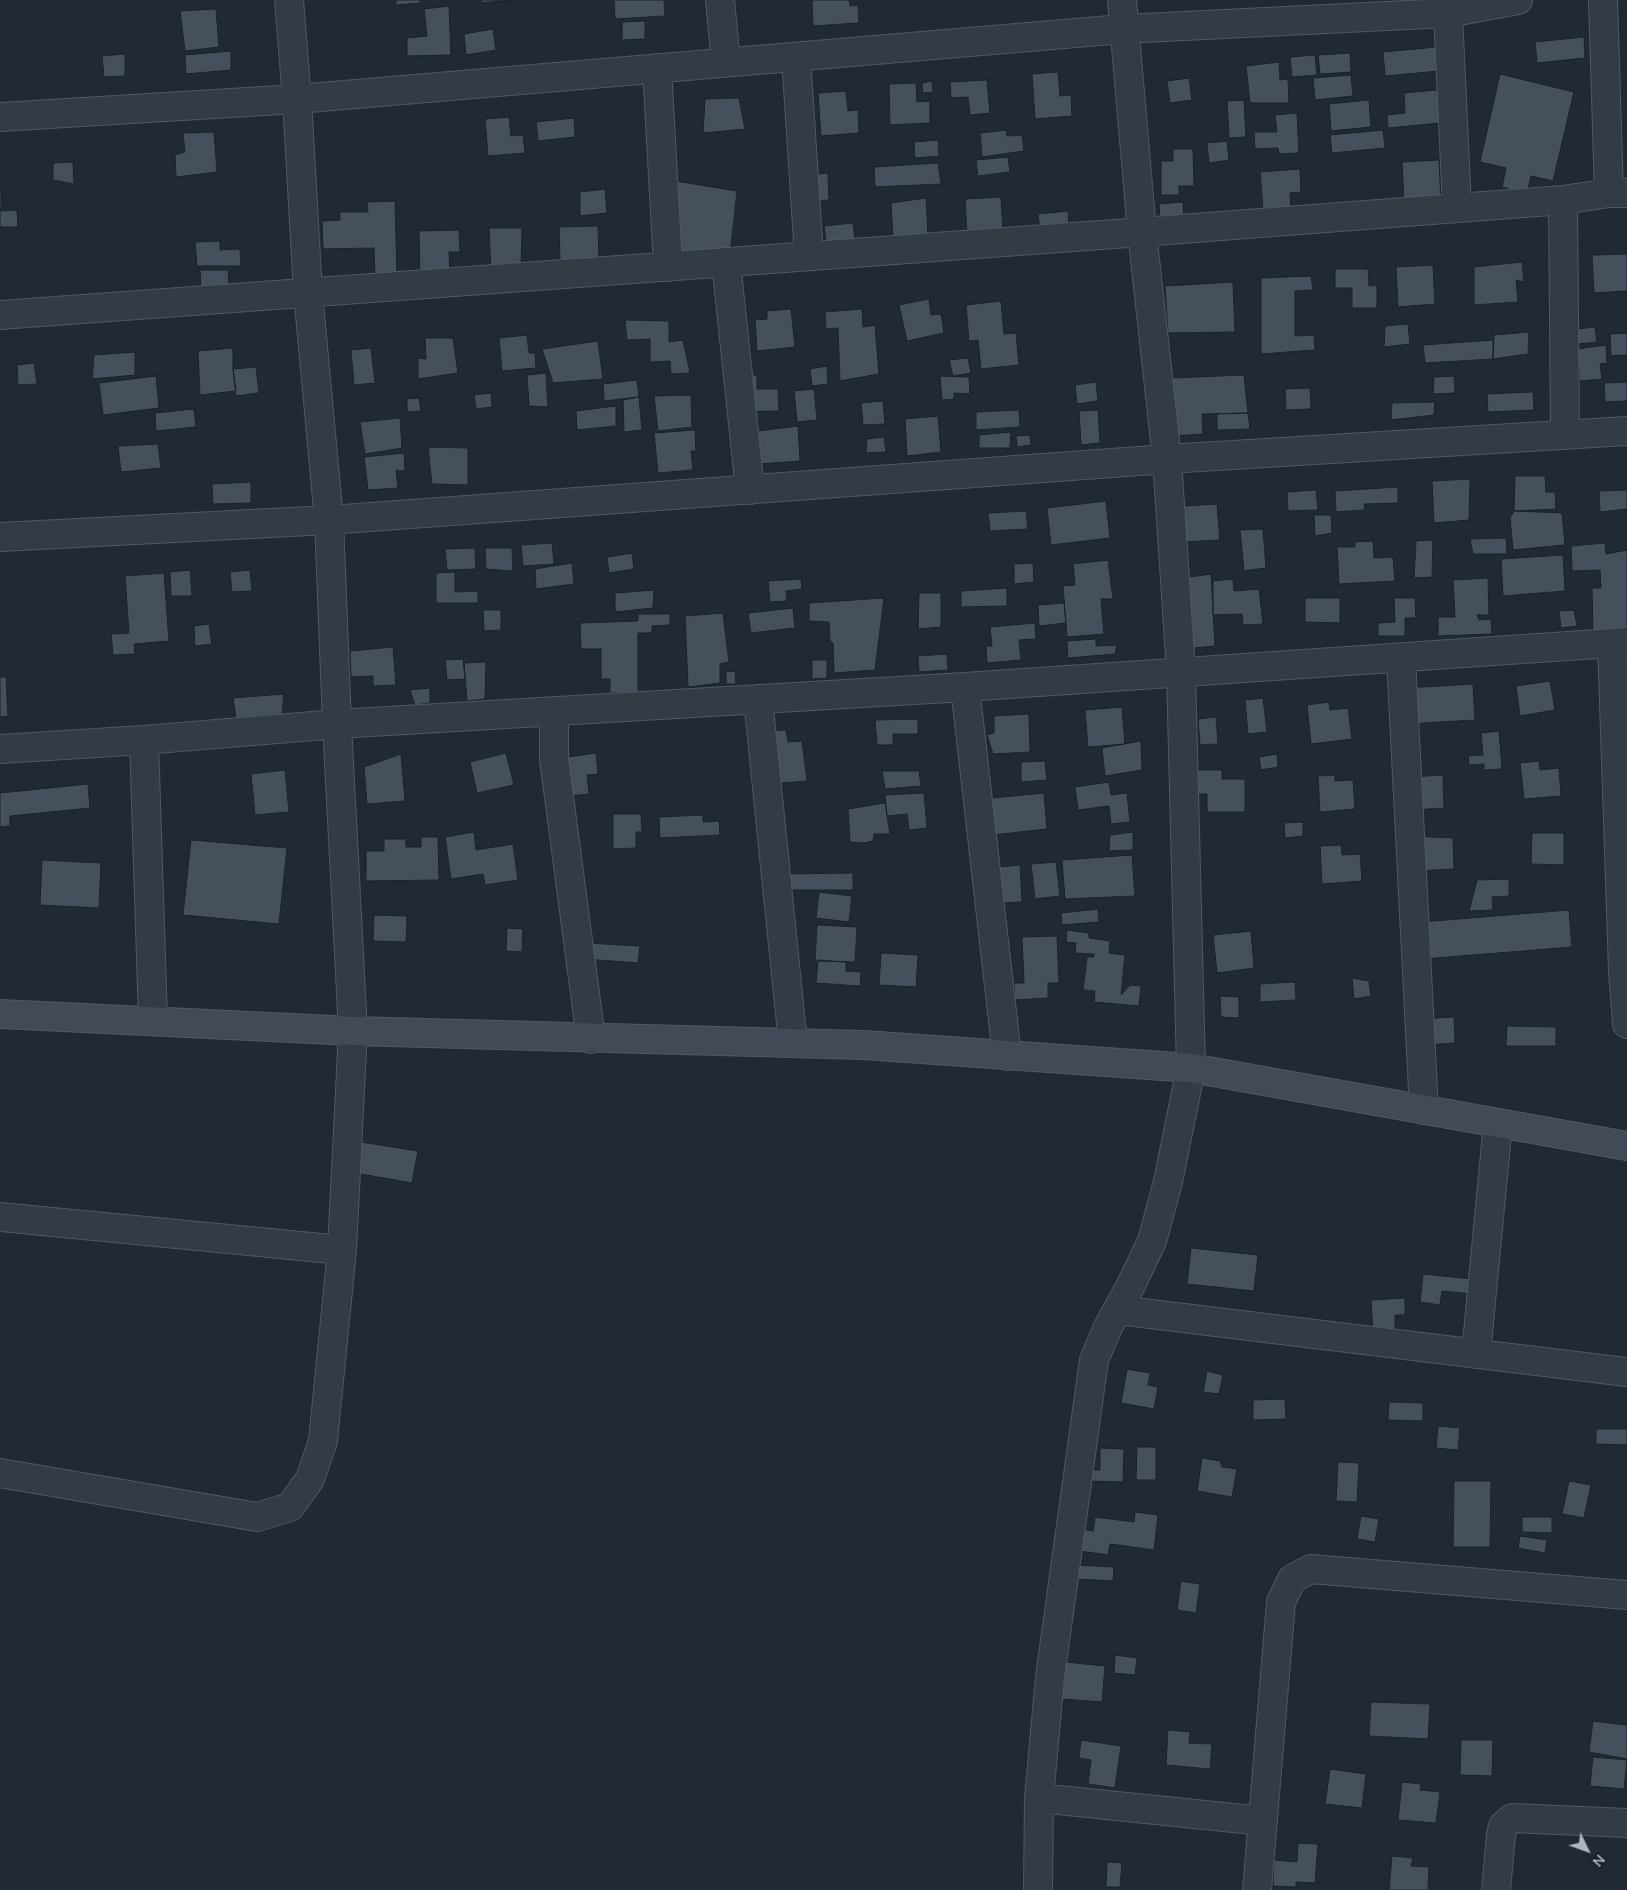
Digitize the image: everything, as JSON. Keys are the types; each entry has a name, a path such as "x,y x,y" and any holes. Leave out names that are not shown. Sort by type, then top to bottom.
{"street":[{"path":"0,1473 257,1517 290,1507 310,1478 323,1441 342,1250 353,1031 337,724 329,520 308,293 297,99 289,0"},
{"path":"720,0 726,62"},
{"path":"1038,1890 1039,1798 1050,1677 1094,1360 1108,1327 1152,1241 1168,1182 1191,1068 1181,672 1167,459 1142,232 1122,0"},
{"path":"0,117 297,99 1123,29 1448,13 1518,0"},
{"path":"0,315 1142,232 1563,200 1618,193 1603,0"},
{"path":"1448,13 1456,208"},
{"path":"796,57 809,256"},
{"path":"657,68 668,267"},
{"path":"1563,200 1565,435"},
{"path":"726,262 750,490"},
{"path":"0,537 329,520 1167,459 1627,432"},
{"path":"0,749 144,740 337,724 965,687 1619,642 1623,971 1627,1024"},
{"path":"1401,658 1424,1110"},
{"path":"965,687 1007,1056"},
{"path":"758,699 793,1044"},
{"path":"554,711 554,759 591,1038"},
{"path":"144,740 154,1021"},
{"path":"0,1014 353,1031 864,1045 1191,1068 1627,1146"},
{"path":"1476,1354 1498,1123"},
{"path":"0,1217 342,1250"},
{"path":"1118,1310 1627,1372"},
{"path":"1257,1890 1281,1602 1292,1579 1311,1569 1627,1595"},
{"path":"1039,1798 1263,1821"},
{"path":"1496,1890 1501,1835 1503,1826 1512,1818 1627,1823"}],"building":[{"path":"396,0 420,0 420,3 396,5"},
{"path":"481,0 513,0 481,3"},
{"path":"614,0 664,0 665,16 615,19"},
{"path":"812,0 849,0 850,6 858,5 859,23 813,26"},
{"path":"449,6 451,55 407,56 407,38 427,36 424,9"},
{"path":"216,9 219,47 185,51 180,11"},
{"path":"645,21 645,39 622,40 622,22"},
{"path":"493,29 496,50 466,55 464,34"},
{"path":"1584,37 1585,58 1537,63 1535,42"},
{"path":"1437,47 1439,71 1385,76 1383,52"},
{"path":"231,51 231,70 186,74 185,55"},
{"path":"1350,53 1351,72 1320,74 1318,55"},
{"path":"125,54 125,76 104,77 102,56"},
{"path":"1315,55 1317,75 1292,77 1290,57"},
{"path":"1279,62 1280,80 1288,79 1289,103 1250,103 1246,66"},
{"path":"1058,72 1060,96 1071,95 1072,116 1035,119 1032,74"},
{"path":"1500,74 1574,92 1553,181 1531,176 1527,194 1502,187 1506,168 1480,162"},
{"path":"1351,75 1353,96 1315,100 1313,78"},
{"path":"1189,78 1192,100 1170,103 1167,81"},
{"path":"987,80 990,113 970,115 968,97 951,98 950,82"},
{"path":"932,81 933,92 923,93 922,83"},
{"path":"916,83 917,102 930,101 930,123 890,125 889,84"},
{"path":"1437,90 1440,123 1388,128 1387,115 1405,113 1404,93"},
{"path":"846,91 848,111 858,110 859,133 821,136 818,93"},
{"path":"739,98 745,129 703,133 705,99"},
{"path":"1244,100 1246,137 1229,138 1227,101"},
{"path":"1369,100 1371,127 1331,131 1329,104"},
{"path":"1297,113 1299,153 1279,154 1278,148 1255,149 1254,132 1277,132 1275,115"},
{"path":"509,117 511,136 523,135 525,153 488,156 485,119"},
{"path":"574,118 575,137 538,141 536,122"},
{"path":"1006,130 1007,136 1022,135 1024,151 982,157 980,133"},
{"path":"1383,130 1385,148 1332,153 1330,135"},
{"path":"214,132 217,172 176,177 175,155 185,152 183,133"},
{"path":"938,140 939,156 915,158 914,142"},
{"path":"1227,141 1229,160 1209,163 1207,143"},
{"path":"1173,149 1193,149 1194,186 1179,186 1179,195 1161,195 1161,161 1173,161"},
{"path":"1008,157 1010,172 978,176 976,160"},
{"path":"1439,160 1441,202 1404,204 1402,162"},
{"path":"73,162 74,184 53,180 53,163"},
{"path":"938,163 941,184 875,187 874,167"},
{"path":"1300,169 1301,192 1290,193 1291,209 1263,210 1260,172"},
{"path":"828,173 829,200 811,201 809,175"},
{"path":"675,181 737,191 730,255 677,257"},
{"path":"1,184 2,208 0,208"},
{"path":"605,189 607,213 580,216 580,192"},
{"path":"1001,197 1003,231 967,233 965,199"},
{"path":"926,198 928,234 893,239 891,203"},
{"path":"395,201 397,276 375,277 374,248 323,249 322,221 340,220 340,212 368,212 367,202"},
{"path":"1183,202 1184,218 1160,220 1159,204"},
{"path":"17,210 18,227 0,227 0,211"},
{"path":"1068,211 1069,227 1040,230 1038,214"},
{"path":"853,223 856,246 827,249 824,226"},
{"path":"598,226 599,259 560,260 559,227"},
{"path":"489,228 522,228 521,268 491,270"},
{"path":"459,230 460,252 449,252 450,273 420,274 419,231"},
{"path":"220,241 220,250 240,249 241,266 197,266 195,242"},
{"path":"1627,254 1627,291 1594,293 1592,255"},
{"path":"1522,262 1524,282 1516,280 1518,302 1474,305 1474,267"},
{"path":"1433,265 1435,304 1398,307 1396,267"},
{"path":"1335,269 1368,269 1369,286 1377,285 1377,308 1352,308 1352,288 1335,288"},
{"path":"200,270 228,270 229,288 201,290"},
{"path":"1311,276 1313,290 1295,291 1295,336 1314,335 1315,350 1261,354 1261,278"},
{"path":"1233,282 1235,332 1168,333 1165,286"},
{"path":"929,299 931,315 941,314 944,333 907,341 899,305"},
{"path":"1001,301 1004,334 1016,333 1019,365 981,369 978,340 969,341 966,305"},
{"path":"791,309 795,347 757,351 755,320 767,319 767,311"},
{"path":"862,309 863,327 875,325 879,374 840,381 838,328 826,329 825,312"},
{"path":"625,320 669,321 669,342 683,340 690,373 671,374 670,361 650,362 650,339 627,340"},
{"path":"1408,324 1410,344 1384,347 1385,326"},
{"path":"1595,327 1597,342 1578,344 1577,329"},
{"path":"1529,332 1528,354 1493,359 1494,335"},
{"path":"1627,333 1627,355 1611,356 1610,334"},
{"path":"527,335 529,353 535,353 536,368 502,371 499,338"},
{"path":"425,338 453,338 458,373 418,379 418,358 426,359"},
{"path":"1493,340 1493,359 1425,363 1423,345"},
{"path":"598,341 603,379 553,383 542,349"},
{"path":"1606,345 1607,363 1600,364 1602,379 1580,381 1577,349"},
{"path":"233,348 236,391 200,395 198,351"},
{"path":"371,348 375,383 354,385 351,350"},
{"path":"135,352 135,375 92,379 94,355"},
{"path":"968,358 971,373 953,376 949,360"},
{"path":"34,363 37,384 18,385 17,365"},
{"path":"827,366 828,384 812,386 810,369"},
{"path":"256,367 259,393 236,396 233,369"},
{"path":"546,373 548,407 529,406 527,375"},
{"path":"757,375 757,389 778,389 779,411 735,412 735,376"},
{"path":"1244,375 1248,413 1202,414 1203,434 1173,436 1170,378"},
{"path":"156,376 159,408 103,415 99,383"},
{"path":"940,376 969,377 970,394 954,393 954,399 942,400"},
{"path":"1454,376 1455,393 1433,394 1434,377"},
{"path":"637,380 639,397 604,401 603,384"},
{"path":"1096,382 1098,401 1077,404 1075,385"},
{"path":"1627,382 1627,401 1605,402 1604,383"},
{"path":"1310,388 1311,409 1286,410 1285,389"},
{"path":"814,389 817,420 797,422 794,391"},
{"path":"1533,392 1534,410 1488,412 1487,394"},
{"path":"491,393 492,407 476,409 474,395"},
{"path":"691,395 692,427 658,431 654,396"},
{"path":"639,397 642,430 624,432 623,400"},
{"path":"419,398 421,411 407,412 407,399"},
{"path":"883,401 885,424 863,425 861,403"},
{"path":"1435,402 1434,415 1391,420 1392,403"},
{"path":"616,406 616,426 577,430 576,411"},
{"path":"194,409 196,427 156,431 155,413"},
{"path":"1019,410 1020,427 976,430 976,412"},
{"path":"1098,410 1100,443 1081,445 1079,411"},
{"path":"1248,413 1250,429 1217,430 1217,414"},
{"path":"938,416 941,452 907,456 905,419"},
{"path":"400,418 402,448 365,454 360,422"},
{"path":"798,426 800,461 745,465 741,433"},
{"path":"695,430 696,451 691,451 693,470 658,473 654,433"},
{"path":"1011,432 1010,448 979,448 979,435"},
{"path":"1030,435 1031,445 1017,447 1016,436"},
{"path":"884,437 886,452 866,453 867,439"},
{"path":"158,444 161,468 121,472 118,446"},
{"path":"428,447 468,448 468,485 432,484"},
{"path":"404,453 405,471 396,470 398,488 368,490 364,457"},
{"path":"1515,476 1545,476 1546,492 1555,492 1556,509 1514,511"},
{"path":"1470,479 1469,520 1434,523 1432,481"},
{"path":"251,482 251,503 213,504 212,484"},
{"path":"1398,487 1398,503 1364,504 1365,510 1336,512 1335,491"},
{"path":"1316,490 1318,510 1288,511 1287,492"},
{"path":"1627,490 1627,509 1600,512 1599,491"},
{"path":"1106,501 1110,538 1051,545 1047,508"},
{"path":"1217,504 1220,540 1183,542 1184,506"},
{"path":"1026,511 1028,529 990,531 988,513"},
{"path":"1514,511 1562,513 1565,545 1513,550 1510,518"},
{"path":"1314,515 1331,515 1332,533 1315,536"},
{"path":"1263,529 1266,568 1244,571 1240,530"},
{"path":"1506,538 1507,554 1473,554 1470,539"},
{"path":"1433,540 1432,577 1414,578 1416,541"},
{"path":"1373,541 1374,558 1393,557 1395,581 1339,584 1337,547 1355,547 1355,542"},
{"path":"552,543 554,564 523,566 521,545"},
{"path":"1605,543 1606,554 1627,550 1627,631 1593,634 1592,588 1601,588 1600,570 1572,571 1571,546"},
{"path":"475,548 476,569 447,570 445,549"},
{"path":"485,548 512,548 513,571 486,569"},
{"path":"632,553 634,569 609,573 607,557"},
{"path":"1563,555 1565,591 1503,596 1501,559"},
{"path":"1108,560 1113,599 1101,599 1104,634 1067,637 1063,586 1075,585 1073,564"},
{"path":"572,563 574,584 536,589 535,569"},
{"path":"1033,563 1034,582 1014,584 1014,564"},
{"path":"190,570 192,596 171,596 170,572"},
{"path":"250,570 252,591 232,592 230,572"},
{"path":"455,572 455,592 478,591 478,603 436,603 436,573"},
{"path":"164,573 169,641 134,644 135,654 113,655 111,634 129,633 125,576"},
{"path":"1211,574 1215,646 1193,648 1189,577"},
{"path":"1488,578 1489,615 1477,615 1479,620 1491,619 1492,634 1438,636 1438,617 1455,617 1453,580"},
{"path":"801,579 802,589 786,591 787,601 770,602 768,581"},
{"path":"1233,579 1234,591 1259,589 1263,624 1243,625 1242,614 1213,615 1213,581"},
{"path":"1007,588 1007,606 961,607 961,591"},
{"path":"654,590 653,608 615,612 615,593"},
{"path":"919,593 941,593 941,627 918,629"},
{"path":"884,598 875,670 834,673 833,643 830,641 829,622 809,621 809,603"},
{"path":"1305,598 1340,598 1340,623 1305,622"},
{"path":"1394,598 1415,598 1416,618 1405,618 1405,636 1378,636 1378,623 1395,622"},
{"path":"1064,603 1066,623 1039,626 1038,605"},
{"path":"793,608 795,628 751,633 748,613"},
{"path":"483,610 501,610 501,630 484,631"},
{"path":"1574,610 1577,626 1561,628 1559,611"},
{"path":"723,613 729,662 720,664 720,683 688,687 685,616"},
{"path":"638,614 670,614 670,625 652,626 652,633 638,633 638,692 610,693 610,679 601,679 601,649 581,649 580,623 638,621"},
{"path":"1035,623 1036,639 1019,640 1021,660 987,663 986,646 992,646 990,627"},
{"path":"209,624 212,644 195,646 194,626"},
{"path":"1096,639 1096,646 1117,645 1115,654 1068,658 1067,641"},
{"path":"393,647 396,685 373,686 373,676 351,677 350,651"},
{"path":"947,654 948,670 919,672 918,656"},
{"path":"463,659 465,679 447,680 445,660"},
{"path":"812,660 827,660 827,678 812,679"},
{"path":"486,662 485,699 467,701 464,663"},
{"path":"735,671 736,684 726,684 726,672"},
{"path":"0,677 6,677 8,716 0,717"},
{"path":"1550,681 1555,710 1520,716 1516,686"},
{"path":"1473,684 1475,720 1407,724 1405,688"},
{"path":"430,688 430,703 415,705 410,690"},
{"path":"284,694 282,714 236,718 233,698"},
{"path":"1263,698 1267,732 1248,734 1245,700"},
{"path":"1329,702 1330,710 1348,708 1352,739 1311,744 1307,705"},
{"path":"1122,707 1125,744 1088,747 1085,710"},
{"path":"1029,714 1030,752 993,754 987,735 994,733 994,716"},
{"path":"1216,717 1218,744 1200,745 1198,719"},
{"path":"918,719 918,734 893,734 893,745 877,745 875,720"},
{"path":"786,730 788,742 802,741 807,781 770,784 766,731"},
{"path":"1499,731 1502,769 1484,770 1484,764 1469,765 1468,756 1483,755 1481,733"},
{"path":"1141,741 1142,770 1105,776 1102,748"},
{"path":"506,753 514,785 477,793 470,762"},
{"path":"596,753 598,774 587,775 589,794 559,797 554,759"},
{"path":"401,754 405,801 367,804 364,767"},
{"path":"1277,754 1278,767 1261,770 1259,757"},
{"path":"1045,761 1047,780 1021,782 1021,762"},
{"path":"1539,761 1540,770 1559,768 1561,796 1524,799 1520,763"},
{"path":"285,770 289,812 255,815 251,774"},
{"path":"1186,770 1222,770 1222,779 1245,779 1245,812 1207,812 1207,794 1186,794"},
{"path":"882,771 919,771 921,786 885,789"},
{"path":"1335,775 1335,781 1353,780 1355,809 1320,812 1318,776"},
{"path":"1443,775 1444,808 1413,810 1411,777"},
{"path":"1109,782 1111,795 1127,793 1130,822 1111,824 1109,806 1078,810 1075,787"},
{"path":"88,784 90,808 10,816 10,826 0,827 0,793"},
{"path":"924,793 927,828 909,830 907,814 887,816 885,795"},
{"path":"1044,793 1047,829 984,836 992,806 992,798"},
{"path":"885,803 890,834 874,834 873,841 864,843 850,842 848,809"},
{"path":"613,814 641,814 642,832 636,832 636,848 613,849"},
{"path":"703,815 703,822 719,821 720,835 660,838 659,817"},
{"path":"1303,822 1303,836 1285,838 1284,823"},
{"path":"474,832 476,850 513,844 518,880 485,885 483,874 451,879 445,837"},
{"path":"1133,832 1133,850 1109,851 1110,835"},
{"path":"1532,833 1564,833 1564,865 1531,864"},
{"path":"1412,836 1453,838 1454,869 1414,871"},
{"path":"421,837 438,837 439,880 366,881 366,851 384,851 384,839 406,839 406,847 421,847"},
{"path":"191,840 287,848 279,924 183,915"},
{"path":"1341,845 1342,855 1360,854 1362,881 1322,884 1320,846"},
{"path":"1132,855 1135,896 1065,899 1062,860"},
{"path":"42,860 101,863 99,908 40,905"},
{"path":"1056,862 1060,896 1035,899 1031,864"},
{"path":"1020,865 1022,902 1003,903 999,867"},
{"path":"853,873 853,890 783,890 783,874"},
{"path":"1509,879 1509,896 1492,897 1493,910 1469,911 1477,880"},
{"path":"819,892 852,896 849,922 816,918"},
{"path":"1098,909 1099,922 1062,925 1061,913"},
{"path":"1569,910 1572,947 1424,959 1421,922"},
{"path":"374,915 407,916 406,942 373,941"},
{"path":"817,925 857,927 855,962 815,961"},
{"path":"507,928 523,929 522,952 506,951"},
{"path":"1067,930 1089,933 1089,938 1110,941 1109,953 1125,955 1121,995 1130,985 1141,986 1139,1006 1094,1002 1095,991 1083,990 1087,957 1094,957 1094,954 1075,953 1076,943 1066,942"},
{"path":"1251,931 1254,968 1217,973 1213,935"},
{"path":"1057,936 1059,983 1048,983 1048,998 1015,1000 1014,983 1024,983 1022,937"},
{"path":"586,943 640,946 638,963 585,959"},
{"path":"881,953 918,955 916,987 879,985"},
{"path":"818,960 846,962 846,971 861,972 860,986 816,983"},
{"path":"1352,978 1369,981 1371,996 1354,999"},
{"path":"1295,982 1296,1000 1260,1002 1260,984"},
{"path":"1220,996 1239,997 1239,1018 1221,1017"},
{"path":"1454,1017 1455,1043 1425,1045 1423,1019"},
{"path":"1507,1026 1556,1027 1556,1046 1506,1046"},
{"path":"361,1142 418,1151 412,1183 355,1173"},
{"path":"1191,1248 1258,1255 1254,1291 1187,1284"},
{"path":"1423,1274 1492,1281 1472,1294 1442,1291 1440,1305 1420,1302"},
{"path":"1405,1298 1405,1315 1395,1315 1395,1332 1373,1333 1371,1300"},
{"path":"1127,1369 1150,1373 1148,1385 1158,1387 1154,1409 1121,1403"},
{"path":"1207,1371 1223,1375 1219,1394 1203,1392"},
{"path":"1285,1399 1286,1419 1253,1420 1253,1400"},
{"path":"1389,1402 1423,1403 1423,1421 1388,1420"},
{"path":"1438,1426 1460,1428 1458,1450 1436,1448"},
{"path":"1596,1429 1627,1429 1627,1445 1596,1444"},
{"path":"1137,1447 1156,1447 1156,1480 1136,1480"},
{"path":"1100,1448 1124,1449 1123,1482 1086,1481 1086,1470 1100,1470"},
{"path":"1202,1458 1220,1461 1222,1467 1237,1469 1232,1497 1197,1491"},
{"path":"1338,1462 1359,1463 1357,1502 1336,1501"},
{"path":"1454,1481 1491,1481 1490,1547 1453,1547"},
{"path":"1569,1481 1591,1485 1584,1518 1562,1514"},
{"path":"1135,1512 1158,1515 1154,1550 1110,1544 1108,1555 1080,1551 1078,1529 1093,1531 1095,1517 1134,1522"},
{"path":"1361,1516 1379,1519 1375,1542 1357,1539"},
{"path":"1522,1517 1552,1517 1552,1533 1522,1532"},
{"path":"1520,1536 1547,1540 1545,1553 1518,1548"},
{"path":"1076,1565 1114,1567 1113,1581 1075,1579"},
{"path":"1181,1581 1200,1584 1196,1613 1177,1610"},
{"path":"1115,1655 1137,1658 1135,1675 1114,1673"},
{"path":"1065,1662 1105,1666 1102,1702 1062,1699"},
{"path":"1371,1702 1430,1704 1428,1739 1369,1736"},
{"path":"1593,1721 1627,1725 1627,1759 1589,1752"},
{"path":"1168,1730 1190,1732 1189,1743 1212,1744 1210,1769 1166,1765"},
{"path":"1081,1740 1121,1746 1115,1788 1088,1784 1091,1760 1079,1758"},
{"path":"1461,1740 1493,1740 1492,1776 1460,1775"},
{"path":"1593,1757 1627,1760 1624,1789 1590,1786"},
{"path":"1330,1769 1366,1774 1362,1808 1325,1804"},
{"path":"1402,1782 1421,1784 1420,1790 1440,1792 1436,1823 1398,1820"},
{"path":"1298,1843 1318,1844 1315,1883 1296,1882 1296,1887 1273,1886 1274,1860 1297,1862"},
{"path":"1392,1856 1413,1858 1411,1866 1429,1867 1428,1890 1389,1890"},
{"path":"1107,1862 1122,1863 1120,1887 1106,1887"}]}
